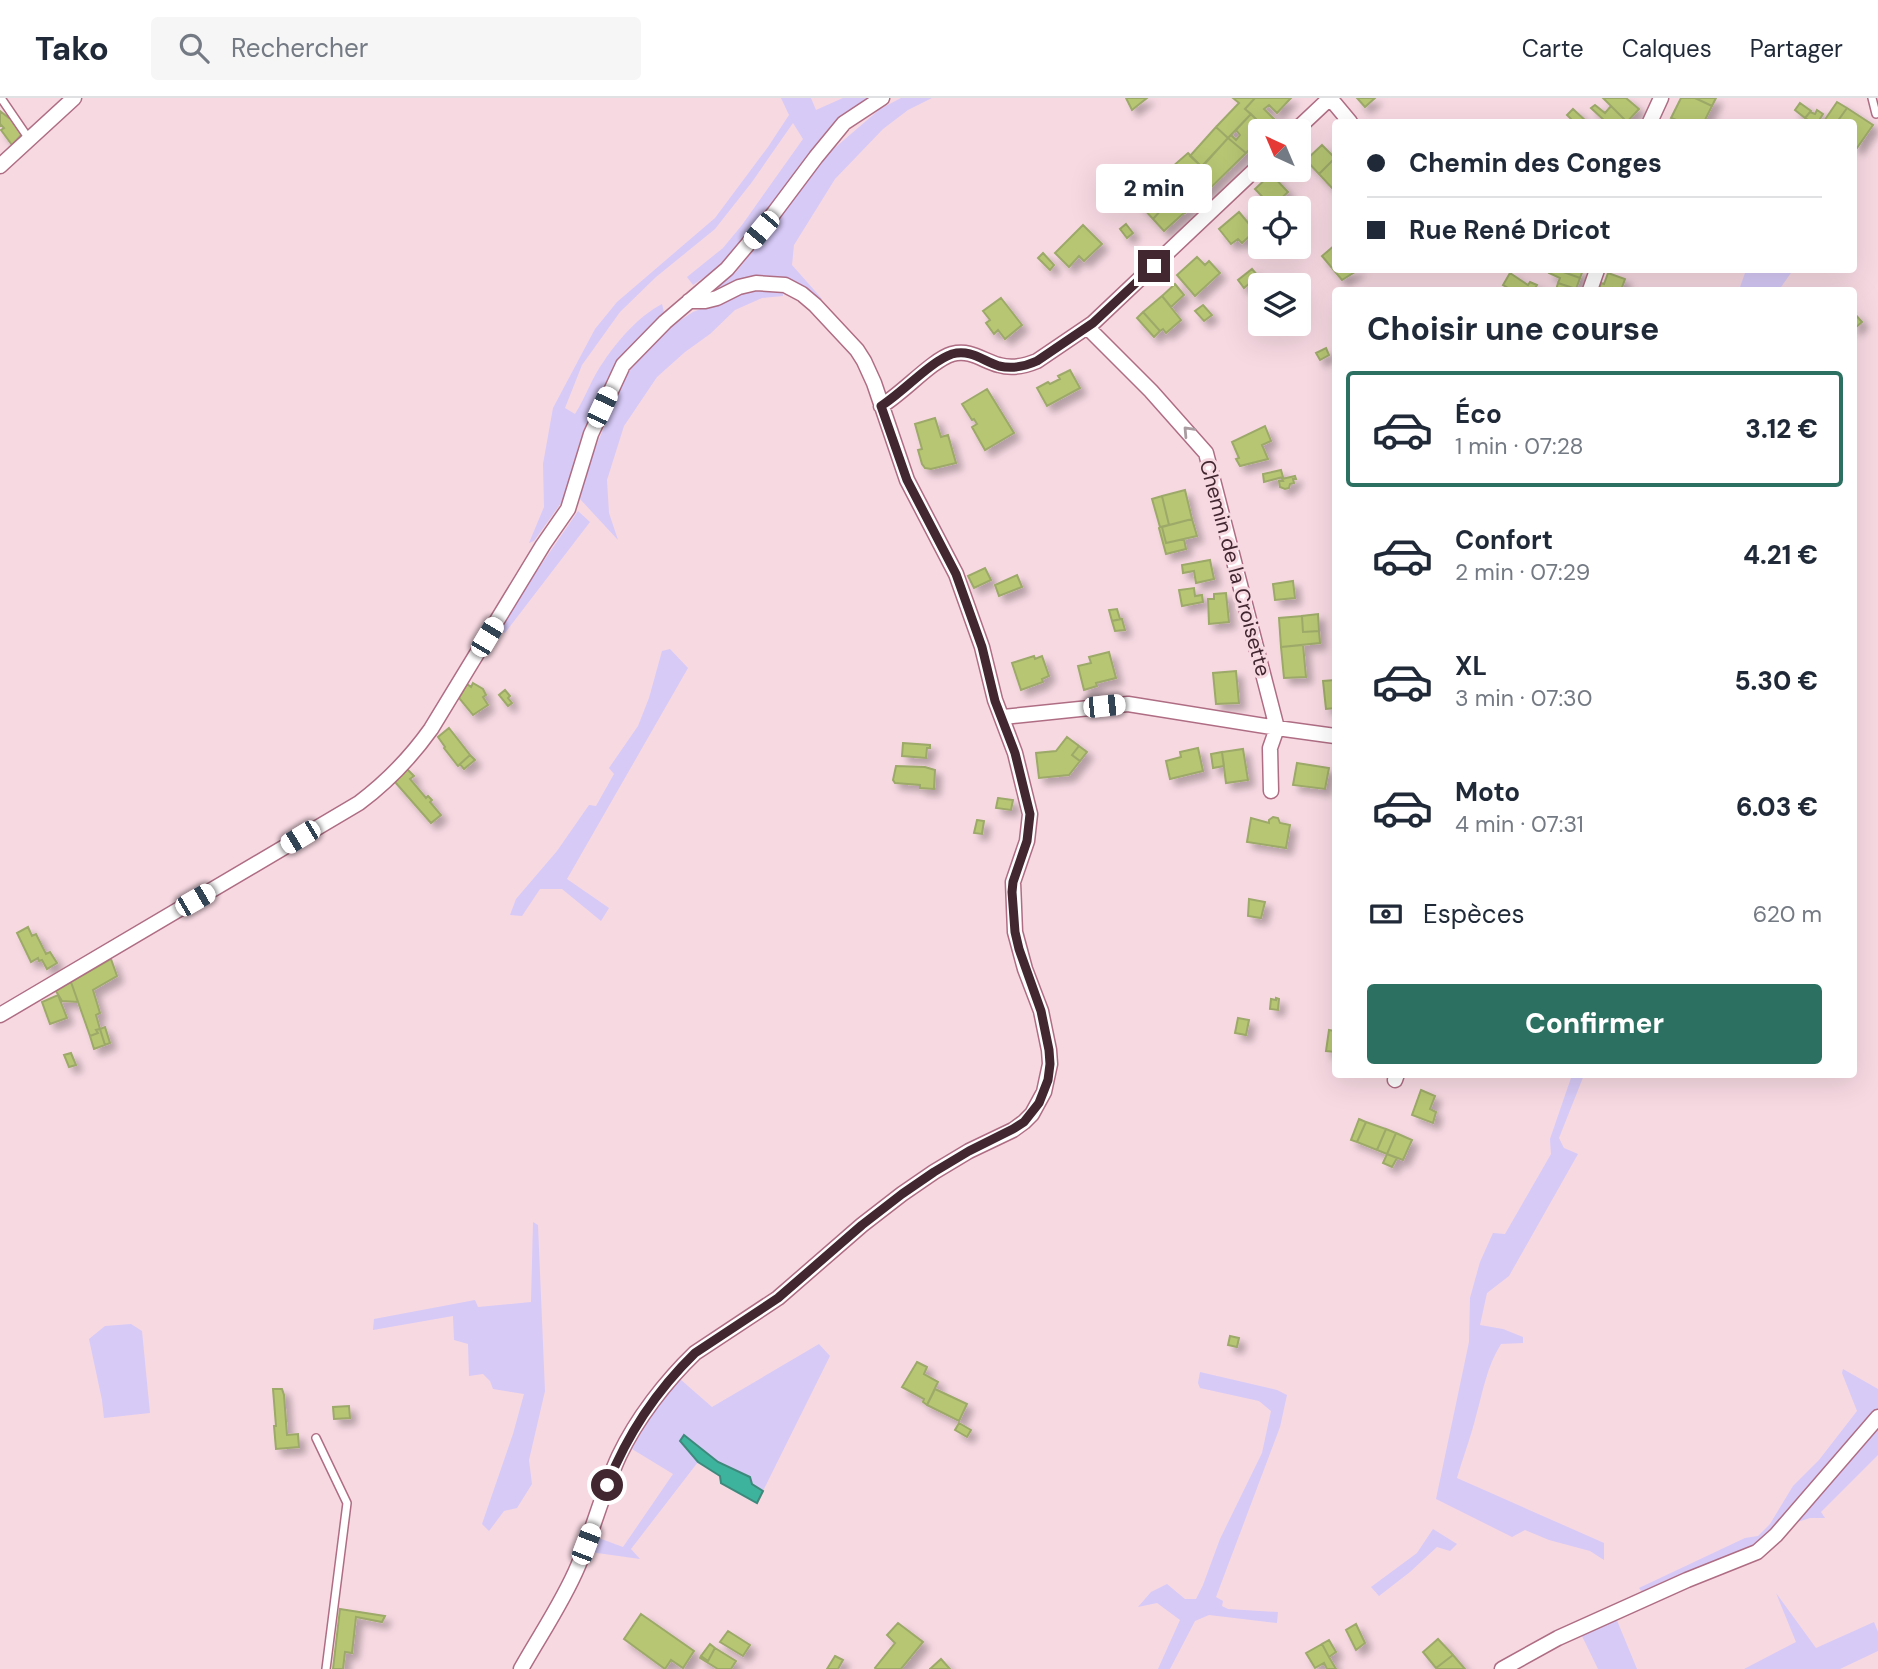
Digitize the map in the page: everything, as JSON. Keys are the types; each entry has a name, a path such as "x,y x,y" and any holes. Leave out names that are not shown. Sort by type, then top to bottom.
{"street":[{"path":"0,166 74,98"},
{"path":"0,1015 359,803 396,771 431,729 543,545 568,509 591,434 623,365 665,322 727,269 844,123 882,98"},
{"path":"1308,119 1330,98 1348,119"},
{"path":"1651,119 1661,98"},
{"path":"881,406 937,362 952,355 973,354 1009,367 1037,361 1093,323 1248,176"},
{"path":"521,1669 570,1583 607,1485 630,1435 684,1363 707,1344 778,1298 902,1194 969,1151 1024,1122 1039,1103 1048,1080 1050,1064 1041,1011 1015,932 1013,882 1027,841 1030,814 1015,753 995,701 982,647 956,574 907,480 869,373 858,350 815,305 785,285 756,282 717,298 689,301"},
{"name":"Chemin de la Croisette","path":"1087,327 1151,391 1206,453 1277,728"},
{"path":"1003,717 1128,704 1332,736"},
{"path":"1270,791 1270,748 1277,728"},
{"path":"1502,1669 1558,1638 1757,1552 1776,1535 1878,1417"}],"lane":[{"path":"1,98 29,139"},
{"path":"1872,98 1876,114"},
{"path":"316,1438 347,1503 326,1669"}],"shaded area":[{"path":"781,98 811,98 816,110 843,98 875,98 824,136 727,258 693,285 687,277 723,248 803,139 793,123 715,229 656,277 620,312 582,365 565,408 575,414 600,367 622,337 645,315 662,304 664,312 616,361 580,441 564,499 534,541 529,543 544,507 543,464 553,408 595,329 617,302 715,218 789,115"},
{"path":"901,98 932,98 908,110 883,129 835,179 794,245 792,265 822,299 820,301 796,283 715,295 715,285 736,272 823,158 880,109"},
{"path":"1745,273 1791,273 1781,287 1740,287"},
{"path":"769,288 783,292 783,296 762,298 735,310 657,377 624,426 607,480 609,513 618,540 580,499 590,460 627,374 667,329 693,312 749,290"},
{"path":"578,511 590,522 505,633 497,629"},
{"path":"670,649 688,668 567,879 609,908 601,921 562,889 540,889 522,916 510,915 516,899 557,851 589,805 596,806 614,774 609,768 638,726 662,651"},
{"path":"1571,1078 1583,1078 1559,1138 1564,1148 1578,1154 1509,1276 1487,1293 1480,1325 1503,1329 1523,1337 1523,1343 1501,1344 1496,1352 1457,1478 1604,1543 1604,1560 1590,1551 1549,1540 1525,1530 1512,1537 1436,1499 1469,1342 1470,1298 1480,1262 1493,1233 1505,1234 1551,1154 1550,1139"},
{"path":"533,1222 538,1225 545,1391 529,1460 532,1484 517,1508 504,1511 489,1531 482,1524 524,1394 493,1389 483,1374 469,1376 468,1344 454,1340 453,1316 373,1330 374,1319 475,1300 478,1307 531,1302"},
{"path":"131,1324 142,1331 150,1413 104,1418 89,1339 105,1326"},
{"path":"819,1344 830,1356 763,1491 737,1470 718,1462 684,1435 681,1441 698,1462 631,1549 640,1559 590,1552 596,1537 623,1547 673,1474 632,1449 650,1417 680,1379 712,1407"},
{"path":"1843,1369 1878,1389 1878,1410 1780,1521 1755,1546 1642,1592 1639,1588 1745,1538 1758,1536 1770,1524 1793,1486 1819,1460 1857,1411 1842,1373"},
{"path":"1200,1372 1277,1390 1287,1395 1280,1427 1216,1597 1223,1601 1222,1606 1228,1609 1278,1612 1277,1623 1209,1615 1195,1621 1170,1669 1158,1669 1180,1620 1157,1603 1138,1607 1151,1592 1167,1584 1185,1599 1196,1599 1220,1539 1262,1453 1271,1411 1259,1401 1200,1388"},
{"path":"1878,1428 1878,1455 1821,1512 1825,1518 1810,1518 1794,1523 1813,1499"},
{"path":"684,1435 718,1462 750,1477 752,1484 763,1491 757,1503 721,1483 720,1476 698,1462 680,1441"},
{"path":"1433,1529 1457,1544 1450,1551 1437,1547 1379,1596 1371,1587 1417,1553"},
{"path":"1776,1593 1816,1648 1874,1622 1878,1632 1878,1651 1840,1669 1744,1669 1796,1642"},
{"path":"1616,1618 1637,1669 1598,1669 1581,1634"}],"building":[{"path":"1126,98 1147,98 1132,110"},
{"path":"1233,98 1255,98 1245,109 1251,114 1228,138 1216,127 1239,103"},
{"path":"1255,98 1291,98 1277,113 1269,105 1264,109 1274,119 1256,119 1245,109"},
{"path":"1357,98 1375,98 1365,107"},
{"path":"1603,98 1626,98 1639,109 1630,119 1624,119"},
{"path":"1681,98 1695,98 1712,106 1706,119 1671,118"},
{"path":"1695,98 1716,98 1712,106"},
{"path":"1837,102 1847,108 1839,119 1825,119"},
{"path":"1800,103 1811,111 1805,118 1795,110"},
{"path":"1595,105 1605,113 1611,106 1624,119 1603,119 1591,108"},
{"path":"1847,108 1873,125 1857,148 1857,119 1839,119"},
{"path":"1573,109 1584,119 1571,119 1567,115"},
{"path":"1817,110 1823,114 1820,119 1805,118 1810,112 1815,114"},
{"path":"0,111 12,118 23,133 12,145 1,130 4,128 0,126"},
{"path":"1251,114 1256,119 1248,119 1246,153 1228,138 1231,135 1236,140 1240,135 1236,130"},
{"path":"1216,127 1228,138 1202,167 1190,156"},
{"path":"1228,138 1246,153 1185,213 1171,199"},
{"path":"1322,145 1332,155 1332,161 1319,174 1311,165 1311,155"},
{"path":"1188,153 1202,167 1171,199 1156,181"},
{"path":"1332,161 1332,188 1319,174"},
{"path":"1156,181 1171,199 1153,219 1135,199"},
{"path":"1262,182 1279,182 1288,192 1284,196 1262,196 1255,189"},
{"path":"1171,199 1185,212 1164,231 1153,219"},
{"path":"1239,212 1248,223 1248,237 1242,243 1238,239 1231,244 1219,229"},
{"path":"1126,224 1133,233 1127,238 1120,229"},
{"path":"1083,225 1102,244 1084,261 1079,256 1069,267 1055,253"},
{"path":"1332,248 1332,268 1322,256"},
{"path":"1043,253 1054,265 1050,270 1038,258"},
{"path":"1197,257 1205,265 1209,261 1220,273 1195,296 1177,275"},
{"path":"1252,269 1255,273 1248,273 1248,285 1244,288 1238,280"},
{"path":"1336,273 1353,273 1342,280"},
{"path":"1510,273 1528,285 1530,282 1537,285 1507,287 1503,285"},
{"path":"1549,273 1566,273 1580,278 1577,287 1570,287 1558,283 1560,278"},
{"path":"1566,273 1582,273 1580,278"},
{"path":"1608,273 1625,279 1622,287 1600,287 1601,283 1604,284"},
{"path":"1175,284 1184,295 1171,307 1162,296"},
{"path":"1162,296 1181,320 1166,333 1163,329 1160,331 1143,312"},
{"path":"1001,298 1022,325 1005,339 998,330 994,334 986,323 990,320 983,311"},
{"path":"1203,305 1212,315 1204,321 1195,311"},
{"path":"1143,312 1160,331 1154,337 1137,318"},
{"path":"1326,348 1329,355 1320,360 1316,353"},
{"path":"1070,370 1080,388 1047,406 1037,388 1060,379 1058,376"},
{"path":"987,389 1014,433 985,450 972,427 977,424 962,404"},
{"path":"935,418 941,437 948,435 956,463 931,469 922,464 918,450 922,449 915,424"},
{"path":"1265,426 1271,441 1262,445 1268,459 1240,466 1232,442"},
{"path":"1281,470 1283,477 1264,482 1263,474"},
{"path":"1295,476 1294,483 1290,484 1289,488 1280,487 1279,481"},
{"path":"1185,490 1192,519 1169,525 1162,496"},
{"path":"1162,496 1169,525 1160,527 1152,499"},
{"path":"1192,519 1197,536 1166,543 1162,527"},
{"path":"1160,527 1166,543 1184,539 1186,549 1166,554"},
{"path":"1210,560 1214,579 1196,583 1194,571 1183,573 1182,565"},
{"path":"985,568 991,580 974,588 968,576"},
{"path":"1017,575 1022,587 999,596 995,585"},
{"path":"1293,581 1295,598 1275,600 1273,584"},
{"path":"1194,588 1195,596 1202,595 1203,602 1182,606 1179,590"},
{"path":"1226,593 1229,622 1209,624 1208,599 1214,599 1214,594"},
{"path":"1117,609 1120,619 1112,621 1109,610"},
{"path":"1318,614 1319,631 1303,632 1302,616"},
{"path":"1302,616 1303,632 1319,631 1320,643 1281,647 1279,618"},
{"path":"1122,619 1125,630 1115,631 1112,621"},
{"path":"1303,645 1306,677 1284,678 1281,647"},
{"path":"1109,652 1116,678 1096,683 1097,686 1084,690 1078,666 1091,663 1089,657"},
{"path":"1034,656 1035,659 1042,656 1049,676 1042,679 1043,682 1021,690 1012,663"},
{"path":"1236,671 1239,703 1216,704 1213,673"},
{"path":"1332,680 1332,708 1326,709 1323,681"},
{"path":"473,683 483,689 486,695 483,697 488,705 473,715 459,698 467,684 471,687"},
{"path":"505,690 512,703 508,706 499,695"},
{"path":"449,728 470,755 458,766 438,737"},
{"path":"1067,737 1079,746 1072,755 1080,761 1069,775 1039,778 1036,753 1056,751"},
{"path":"903,743 930,745 926,758 902,756"},
{"path":"1079,746 1087,752 1080,761 1072,755"},
{"path":"1198,748 1203,771 1170,779 1166,761 1181,757 1180,752"},
{"path":"1243,749 1248,780 1226,783 1222,752"},
{"path":"1222,752 1224,766 1213,768 1211,754"},
{"path":"470,755 475,760 464,769 460,764"},
{"path":"1297,763 1329,768 1325,789 1293,785"},
{"path":"896,766 935,770 934,789 895,783 893,780"},
{"path":"407,769 414,776 410,779 426,798 428,796 432,800 430,802 441,815 431,823 395,782"},
{"path":"998,798 1013,800 1011,810 996,808"},
{"path":"1273,817 1278,818 1280,823 1290,825 1286,848 1247,842 1251,818 1269,823"},
{"path":"977,820 984,821 982,834 974,833"},
{"path":"1249,899 1265,902 1261,918 1248,916"},
{"path":"28,927 32,936 36,934 46,954 50,952 57,963 47,969 38,958 31,962 17,933"},
{"path":"111,959 117,976 93,990 100,1013 96,1015 100,1029 96,1030 98,1033 90,1036 71,982"},
{"path":"71,982 78,1002 62,1001 56,991"},
{"path":"58,995 67,1018 50,1024 42,1002"},
{"path":"1271,999 1279,999 1278,1010 1270,1009"},
{"path":"1238,1018 1249,1020 1246,1035 1235,1033"},
{"path":"105,1027 110,1043 105,1045 100,1029"},
{"path":"100,1029 105,1045 94,1049 90,1036 98,1033 96,1030"},
{"path":"1329,1030 1332,1030 1332,1052 1326,1051"},
{"path":"71,1053 76,1065 69,1067 64,1055"},
{"path":"1421,1090 1435,1096 1430,1109 1436,1112 1433,1123 1412,1115"},
{"path":"1359,1119 1366,1122 1357,1142 1351,1140"},
{"path":"1366,1122 1386,1129 1377,1150 1357,1142"},
{"path":"1386,1129 1396,1133 1387,1154 1377,1150"},
{"path":"1396,1133 1412,1140 1403,1160 1387,1154"},
{"path":"1387,1154 1397,1158 1392,1167 1383,1163"},
{"path":"1230,1336 1239,1338 1237,1347 1228,1345"},
{"path":"917,1362 927,1367 924,1374 938,1382 927,1405 923,1402 924,1399 902,1387"},
{"path":"273,1389 282,1389 287,1435 298,1434 299,1447 276,1449"},
{"path":"935,1389 967,1404 959,1421 927,1405"},
{"path":"349,1406 350,1418 334,1419 333,1407"},
{"path":"959,1423 971,1430 967,1437 955,1430"},
{"path":"340,1609 385,1616 382,1622 356,1617 352,1653 345,1652 343,1669 333,1669"},
{"path":"641,1614 694,1651 683,1668 671,1660 665,1669 624,1639"},
{"path":"898,1623 923,1642 901,1669 876,1669 895,1643 887,1635"},
{"path":"1356,1624 1365,1643 1356,1650 1346,1630"},
{"path":"728,1631 750,1645 743,1656 720,1642"},
{"path":"1438,1639 1453,1655 1436,1668 1423,1652"},
{"path":"1329,1640 1336,1652 1329,1657 1322,1644"},
{"path":"710,1644 715,1648 708,1661 701,1656"},
{"path":"1322,1644 1336,1669 1327,1669 1324,1663 1315,1668 1306,1653"},
{"path":"715,1648 736,1661 731,1669 718,1669 700,1658 701,1656 708,1661"},
{"path":"1453,1655 1465,1669 1436,1668"},
{"path":"835,1656 843,1660 838,1669 827,1669"},
{"path":"941,1659 950,1669 930,1669"}],"route":[{"path":"607,1485 620,1454 645,1412 695,1353 778,1298 902,1194 969,1151 1024,1122 1032,1114 1044,1092 1050,1064 1049,1050 1041,1011 1015,932 1012,892 1027,841 1030,814 1015,753 995,701 982,647 956,574 907,480 881,406 937,362 952,355 973,354 1009,367 1037,361 1093,323 1154,266"}]}
